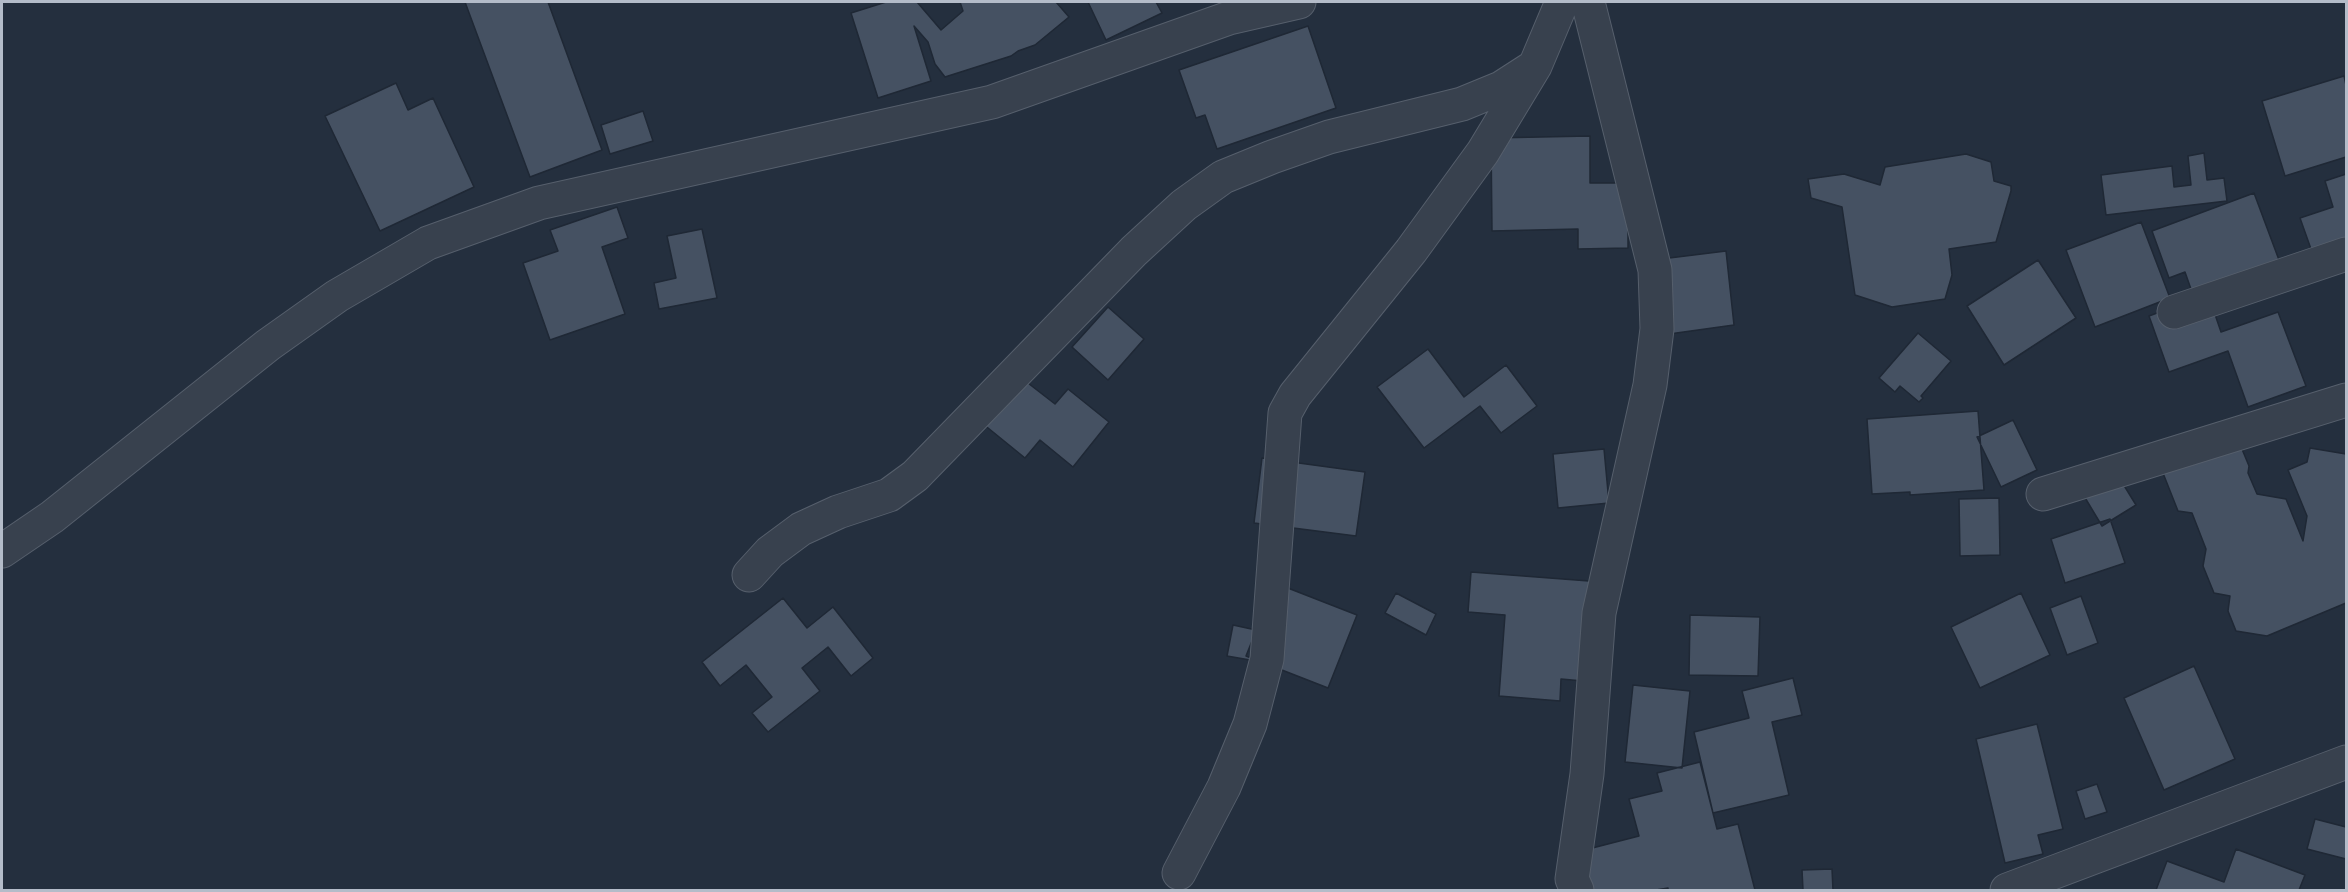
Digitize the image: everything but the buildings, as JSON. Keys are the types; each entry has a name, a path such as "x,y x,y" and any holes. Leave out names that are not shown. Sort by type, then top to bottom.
{"street":[{"path":"2,551 52,517 268,345 337,296 428,243 539,203 992,102 1229,18 1299,2"},
{"path":"1179,873 1224,787 1250,724 1267,658 1285,412 1294,395 1411,251 1477,161 1535,66 1562,2"},
{"path":"1576,891 1572,879 1587,774 1599,613 1650,386 1657,330 1655,270 1588,2"},
{"path":"749,575 770,552 801,529 838,512 889,495 915,476 1134,251 1184,205 1223,177 1329,137 1462,104 1501,88 1535,66"},
{"path":"2174,312 2346,254"},
{"path":"2043,494 2346,400"},
{"path":"2007,891 2346,762"}]}
